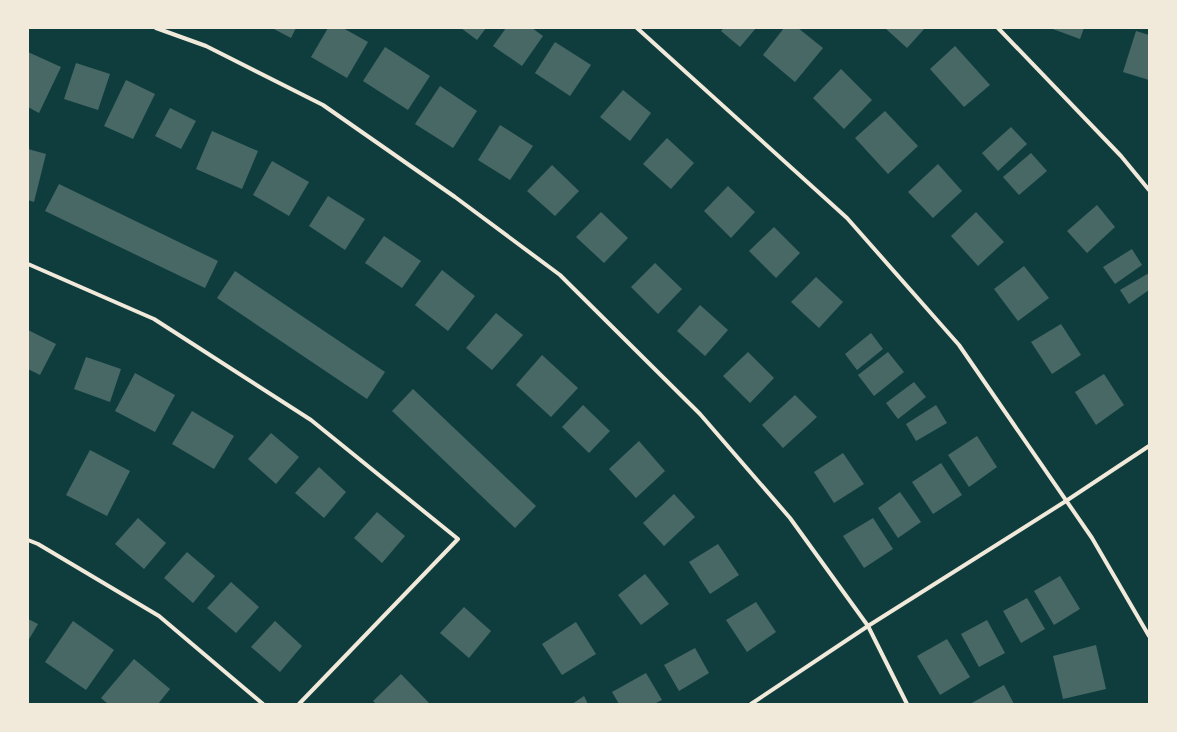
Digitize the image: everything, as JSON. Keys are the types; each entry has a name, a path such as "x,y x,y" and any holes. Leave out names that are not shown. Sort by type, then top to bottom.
{"street":[{"path":"156,28 206,46 323,105 455,197 560,275 705,420 790,518 868,626 907,704"},
{"path":"637,28 847,218 958,345 1092,538 1149,636"},
{"path":"998,28 1120,156 1149,190"},
{"path":"28,264 154,319 311,420 458,539 299,704"},
{"path":"751,704 868,626 1066,501 1149,446"},
{"path":"28,540 38,544 159,616 263,704"}],"building":[{"path":"272,28 296,28 291,38"},
{"path":"328,28 343,28 368,42 347,78 311,57"},
{"path":"461,28 486,28 477,40"},
{"path":"506,28 532,28 543,36 522,66 493,46"},
{"path":"724,28 756,28 740,47 721,31"},
{"path":"784,28 798,28 823,48 795,82 763,55"},
{"path":"885,28 925,28 907,48"},
{"path":"1050,28 1084,28 1080,39"},
{"path":"1136,31 1149,35 1149,80 1123,72"},
{"path":"555,42 591,65 570,96 535,73"},
{"path":"955,46 990,85 964,107 930,69"},
{"path":"385,47 430,76 408,110 363,81"},
{"path":"28,52 61,67 39,113 28,107"},
{"path":"76,63 110,74 98,110 64,99"},
{"path":"841,69 872,100 844,129 813,98"},
{"path":"126,80 155,94 133,139 104,126"},
{"path":"440,86 477,111 453,148 415,124"},
{"path":"623,90 651,113 630,141 600,117"},
{"path":"170,108 196,121 181,149 155,136"},
{"path":"885,111 918,146 888,174 855,138"},
{"path":"500,125 533,146 510,180 478,160"},
{"path":"1011,127 1027,144 998,171 982,153"},
{"path":"212,131 258,151 242,189 196,169"},
{"path":"667,138 694,163 671,189 643,164"},
{"path":"28,149 46,154 34,202 28,200"},
{"path":"1031,153 1047,171 1019,195 1003,177"},
{"path":"272,161 309,182 289,216 253,195"},
{"path":"938,164 962,191 933,218 908,192"},
{"path":"552,165 579,191 555,216 527,191"},
{"path":"59,184 218,261 205,288 45,211"},
{"path":"728,186 755,212 731,238 704,211"},
{"path":"328,196 365,219 345,250 309,226"},
{"path":"1097,205 1115,227 1087,253 1067,231"},
{"path":"601,212 628,238 604,263 576,237"},
{"path":"976,212 1004,242 978,266 951,236"},
{"path":"774,227 800,253 776,278 749,251"},
{"path":"384,236 421,261 402,288 365,263"},
{"path":"1132,249 1142,265 1115,284 1103,267"},
{"path":"655,263 682,289 658,314 631,287"},
{"path":"1024,266 1049,298 1018,321 994,289"},
{"path":"442,270 475,296 448,331 415,305"},
{"path":"235,271 385,372 367,399 217,298"},
{"path":"1149,273 1149,290 1129,304 1120,290"},
{"path":"816,277 843,302 819,328 791,302"},
{"path":"700,305 728,330 705,356 677,331"},
{"path":"496,313 523,335 492,370 466,348"},
{"path":"1061,324 1081,355 1052,374 1031,342"},
{"path":"28,330 56,344 40,375 28,369"},
{"path":"871,333 883,349 857,370 845,354"},
{"path":"748,352 774,378 750,403 723,376"},
{"path":"888,352 904,372 874,396 858,375"},
{"path":"542,355 578,388 551,417 516,385"},
{"path":"86,357 121,369 110,402 74,389"},
{"path":"135,373 175,395 155,432 115,411"},
{"path":"1104,374 1124,405 1096,425 1075,392"},
{"path":"914,382 926,397 898,419 886,403"},
{"path":"413,389 536,506 515,528 392,411"},
{"path":"795,395 817,417 783,448 762,425"},
{"path":"583,405 610,431 589,453 562,427"},
{"path":"936,405 947,423 916,441 906,424"},
{"path":"192,411 234,436 214,469 172,444"},
{"path":"271,433 299,457 276,484 248,459"},
{"path":"977,436 997,467 969,487 948,455"},
{"path":"639,441 665,471 636,498 609,469"},
{"path":"90,450 130,471 107,516 66,495"},
{"path":"843,453 864,484 834,503 814,472"},
{"path":"941,463 962,495 933,514 912,482"},
{"path":"319,467 346,492 324,518 295,493"},
{"path":"900,492 921,522 898,538 878,508"},
{"path":"674,494 695,517 664,546 643,523"},
{"path":"377,512 405,536 382,563 354,538"},
{"path":"138,518 166,543 144,569 115,544"},
{"path":"873,518 893,549 864,568 843,536"},
{"path":"718,544 739,575 710,594 689,562"},
{"path":"187,552 215,576 193,603 164,578"},
{"path":"645,574 669,604 641,625 618,595"},
{"path":"1060,576 1080,609 1054,625 1034,591"},
{"path":"231,582 259,607 236,633 207,608"},
{"path":"1027,598 1045,629 1021,643 1003,611"},
{"path":"756,602 776,632 747,652 726,620"},
{"path":"464,607 491,631 469,658 440,633"},
{"path":"28,619 38,624 28,641"},
{"path":"987,620 1005,653 979,667 961,634"},
{"path":"73,621 114,650 86,690 45,662"},
{"path":"275,621 302,646 280,672 251,647"},
{"path":"576,622 596,654 562,675 542,644"},
{"path":"947,639 970,677 940,695 917,656"},
{"path":"1096,645 1106,689 1063,699 1053,656"},
{"path":"695,648 709,673 679,691 664,665"},
{"path":"134,659 170,689 158,704 108,704 101,698"},
{"path":"646,673 662,700 654,704 619,704 612,692"},
{"path":"401,674 429,703 376,704 373,701"},
{"path":"1004,685 1014,704 970,704"},
{"path":"584,696 588,704 572,704"}]}
